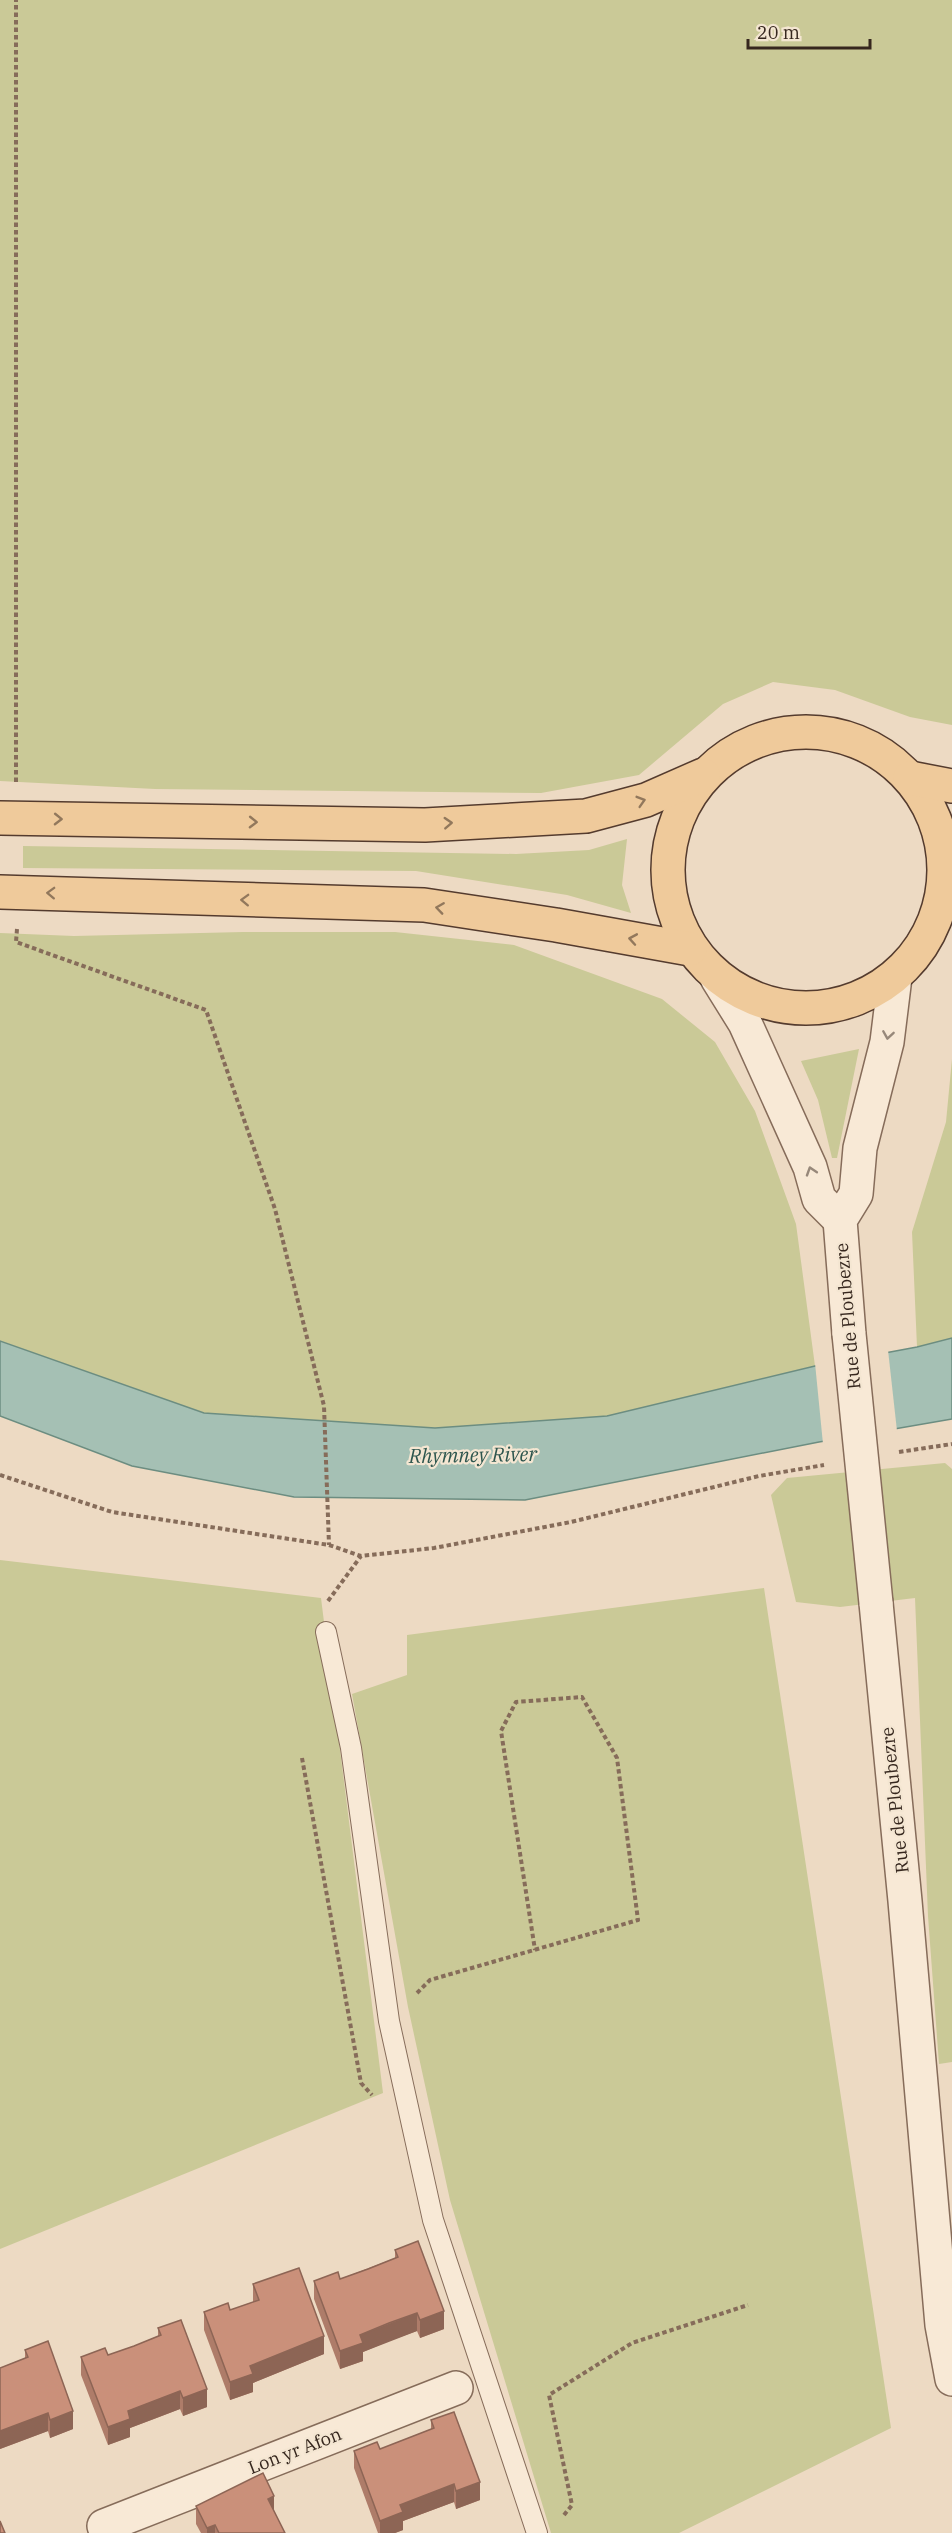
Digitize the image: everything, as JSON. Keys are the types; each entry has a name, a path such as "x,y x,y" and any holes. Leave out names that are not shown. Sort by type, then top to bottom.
{"main road":[{"path":"0,818 425,825 586,816 646,800 703,775 740,747 784,732 831,733 874,749 910,778 932,811 943,848 944,887 934,925 905,968"},
{"path":"703,775 678,814 667,859 671,906 690,949 717,978 750,999 800,1010 850,1003 905,968 952,947"},
{"path":"910,778 952,786"},
{"path":"0,892 424,905 556,925 690,949"}],"street":[{"name":"Rue de Ploubezre","path":"905,968 860,1148 856,1194 840,1220 849,1334 905,1901 942,2325 952,2379"},
{"name":"Rue de Ploubezre","path":"717,978 745,1023 810,1167 819,1199 840,1220"},
{"name":"Lon yr Afon","path":"104,2526 138,2524 456,2388"}],"lane":[{"path":"326,1632 351,1748 389,2022 433,2220 537,2533"}],"path":[{"path":"15,790 17,714 16,0"},
{"path":"17,922 16,942 206,1010 275,1209 324,1406 329,1545"},
{"path":"894,1453 952,1444"},
{"path":"0,1475 112,1512 329,1545 361,1556 434,1548 572,1522 759,1476 827,1465"},
{"path":"326,1632 322,1609 361,1556"},
{"path":"389,2022 430,1980 535,1950 638,1920 617,1758 582,1697 516,1702 501,1731 535,1950"},
{"path":"302,1758 361,2083 377,2101"},
{"path":"558,2524 572,2505 549,2396 632,2343 748,2305"}],"shaded area":[{"path":"0,0 952,0 952,725 910,717 835,690 773,682 723,704 639,775 541,793 155,789 0,781"},
{"path":"627,839 622,885 631,913 567,895 416,871 23,868 23,846 516,854 589,850"},
{"path":"243,932 395,932 514,945 662,999 715,1042 755,1111 796,1224 815,1366 607,1416 435,1428 204,1413 0,1341 0,933 74,936"},
{"path":"859,1049 837,1158 832,1158 818,1100 801,1061"},
{"path":"952,1059 952,1338 917,1347 912,1232 946,1122"},
{"path":"945,1463 952,1469 952,2062 939,2064 928,1916 915,1598 840,1607 796,1602 771,1495 787,1478"},
{"path":"0,1560 321,1598 383,2093 0,2249"},
{"path":"764,1588 891,2428 679,2533 551,2533 450,2200 408,2007 352,1694 407,1675 407,1635"}],"water":[{"name":"Rhymney River","path":"952,1338 952,1419 819,1442 525,1500 294,1497 132,1466 0,1416 0,1341 204,1413 435,1428 607,1416 815,1366 917,1347"}],"pier":[{"path":"888,1350 897,1431 823,1444 815,1363"}],"building":[{"path":"418,2241 444,2311 420,2320 417,2313 389,2323 360,2335 363,2343 340,2351 314,2281 338,2272 340,2279 368,2269 398,2257 395,2250"},
{"path":"299,2268 324,2336 250,2366 253,2374 230,2382 204,2312 228,2303 230,2310 259,2300 253,2284"},
{"path":"181,2320 207,2389 183,2398 180,2391 128,2411 130,2419 108,2427 81,2357 105,2348 108,2355 134,2346 161,2335 158,2328"},
{"path":"48,2341 73,2411 50,2420 48,2413 0,2431 0,2368 28,2357 25,2350"},
{"path":"454,2412 480,2482 456,2491 454,2484 400,2505 403,2512 380,2521 354,2451 377,2442 380,2449 434,2428 431,2420"},
{"path":"263,2473 274,2496 268,2499 285,2533 219,2533 215,2525 207,2528 196,2506"},
{"path":"0,2521 5,2533 0,2533"}]}
